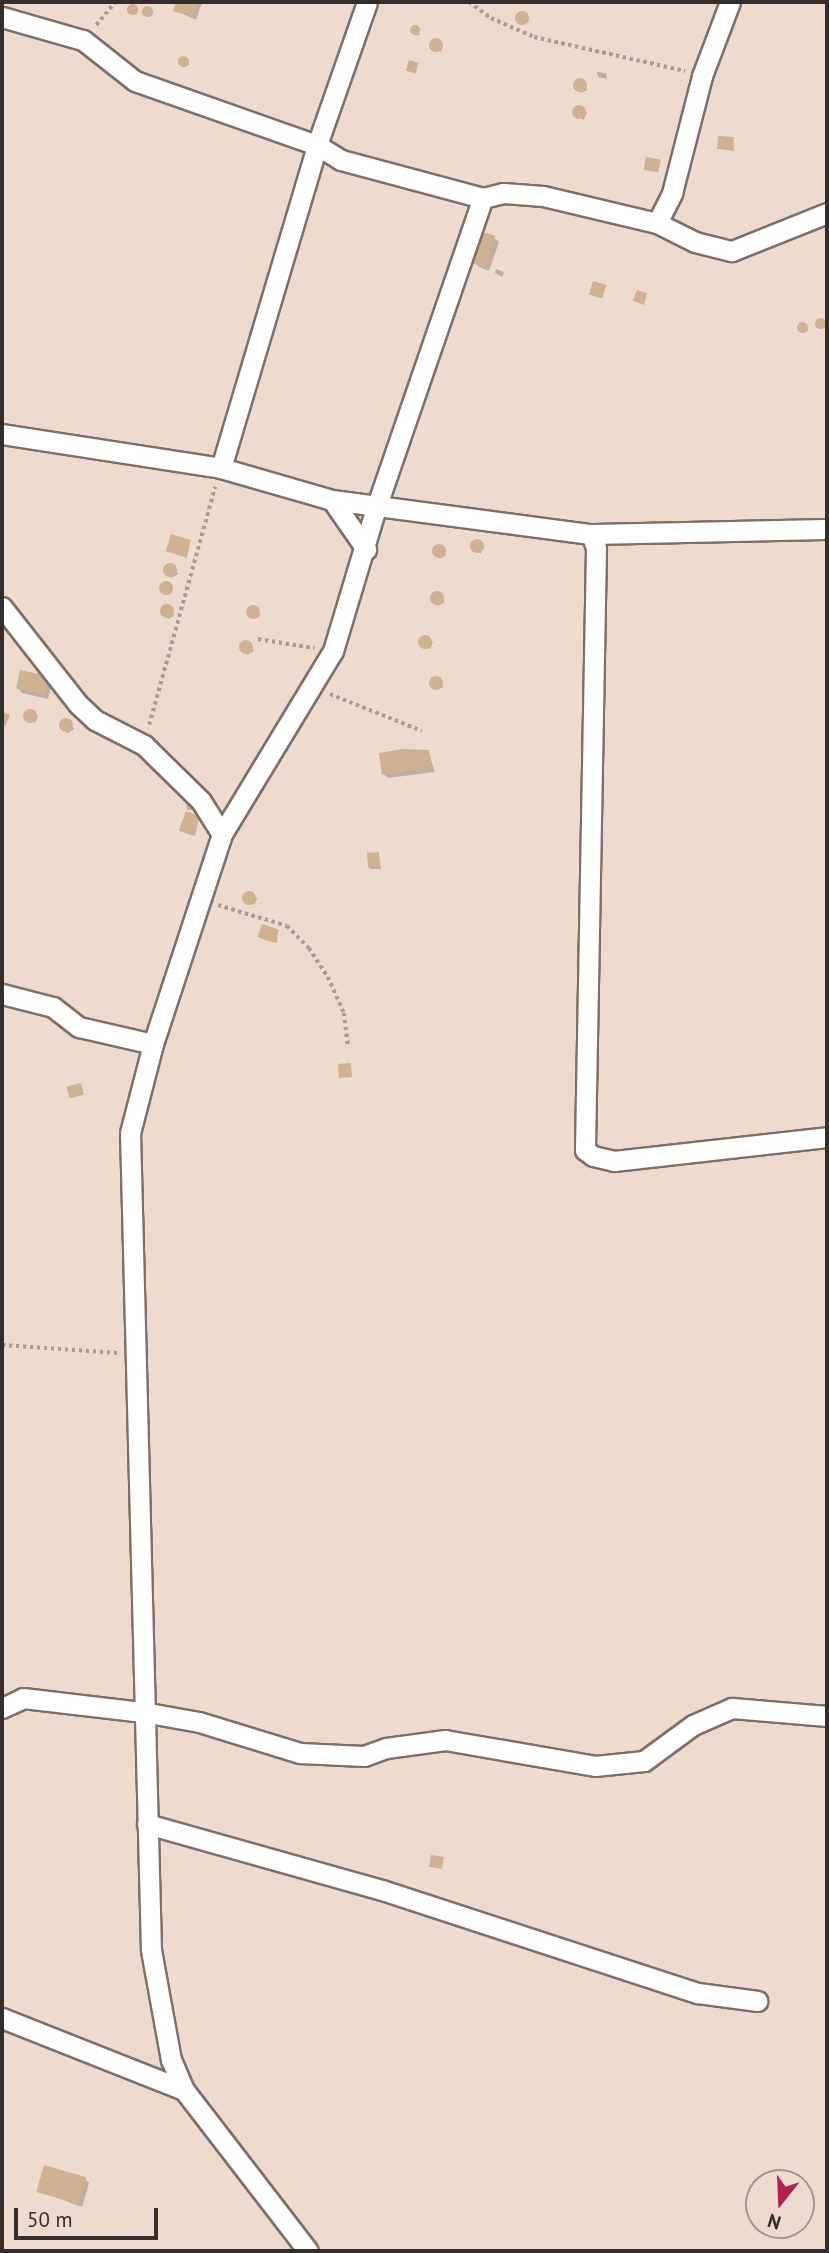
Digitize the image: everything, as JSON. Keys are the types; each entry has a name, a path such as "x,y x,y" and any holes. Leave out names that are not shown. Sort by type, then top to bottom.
{"street":[{"path":"220,468 317,145 367,2"},
{"path":"657,223 672,193 702,76 730,2"},
{"path":"2,18 83,40 135,81 317,145 362,168 483,198 503,193 543,196 657,223 695,242 732,251 827,213"},
{"path":"308,2251 184,2090 171,2060 151,1950 130,1133 153,1044 222,834 315,688 334,651 376,508 483,198"},
{"path":"2,433 220,468 332,500 376,508 591,534 827,529"},
{"path":"332,500 366,549"},
{"path":"591,534 596,548 585,1150 593,1156 614,1161 827,1137"},
{"path":"2,607 95,720 144,745 201,801 222,834"},
{"path":"2,994 53,1007 79,1027 153,1044"},
{"path":"2,1708 23,1698 143,1712 199,1722 300,1753 364,1756 386,1748 445,1740 595,1766 643,1761 693,1725 732,1708 827,1716"},
{"path":"147,1824 382,1890 698,1993 757,2001"},
{"path":"2,2018 184,2090"}],"path":[{"path":"83,40 116,2"},
{"path":"469,2 491,18 534,37 702,76"},
{"path":"144,745 167,645 220,468"},
{"path":"258,639 334,651"},
{"path":"315,688 422,731"},
{"path":"200,899 287,926 328,976 344,1013 348,1046"},
{"path":"2,1345 134,1354"}],"building":[{"path":"176,2 197,2 192,17 173,11"},
{"path":"132,3 138,9 132,15 126,9"},
{"path":"147,5 153,11 147,17 141,11"},
{"path":"519,11 525,11 529,18 525,25 519,25 515,21 515,15"},
{"path":"415,25 419,26 419,34 415,35 411,34 410,30 411,26"},
{"path":"433,38 439,38 443,45 439,52 433,52 429,48 429,42"},
{"path":"183,55 189,61 183,67 177,61"},
{"path":"409,60 419,63 415,73 406,71"},
{"path":"577,78 583,78 587,85 583,92 577,92 573,88 573,82"},
{"path":"576,105 582,105 586,112 582,119 576,119 572,115 572,109"},
{"path":"718,136 734,137 733,150 717,149"},
{"path":"646,157 661,160 658,173 644,170"},
{"path":"483,232 495,236 485,267 473,263"},
{"path":"593,281 606,285 602,298 589,294"},
{"path":"637,290 647,293 644,305 633,301"},
{"path":"820,317 826,323 820,329 814,323"},
{"path":"802,321 808,327 802,333 796,327"},
{"path":"171,534 191,540 186,557 166,551"},
{"path":"474,539 480,539 484,546 480,553 474,553 470,549 470,543"},
{"path":"436,544 442,544 446,551 442,558 436,558 432,554 432,548"},
{"path":"167,563 173,563 177,570 173,577 167,577 163,573 163,567"},
{"path":"163,581 169,581 173,588 169,595 163,595 159,591 159,585"},
{"path":"434,591 440,591 444,598 440,605 434,605 430,601 430,595"},
{"path":"164,604 170,604 174,611 170,618 164,618 160,614 160,608"},
{"path":"250,605 256,605 260,612 256,619 250,619 246,615 246,609"},
{"path":"422,635 428,635 432,642 428,649 422,649 418,645 418,639"},
{"path":"243,640 249,640 253,647 249,654 243,654 239,650 239,644"},
{"path":"20,670 49,676 45,695 16,689"},
{"path":"433,676 439,676 443,683 439,690 433,690 429,686 429,680"},
{"path":"27,709 33,709 37,716 33,723 27,723 23,719 23,713"},
{"path":"2,712 10,715 6,725 2,726"},
{"path":"63,718 69,718 73,725 69,732 63,732 59,728 59,722"},
{"path":"403,749 429,750 432,768 382,775 379,753"},
{"path":"186,811 200,816 193,836 179,831"},
{"path":"379,852 380,867 368,868 367,853"},
{"path":"246,891 252,891 256,898 252,905 246,905 242,901 242,895"},
{"path":"262,924 279,930 274,943 257,937"},
{"path":"351,1063 352,1077 339,1078 338,1064"},
{"path":"81,1083 84,1095 69,1098 66,1087"},
{"path":"431,1855 444,1857 442,1869 429,1867"},
{"path":"44,2165 86,2177 79,2204 36,2192"}]}
